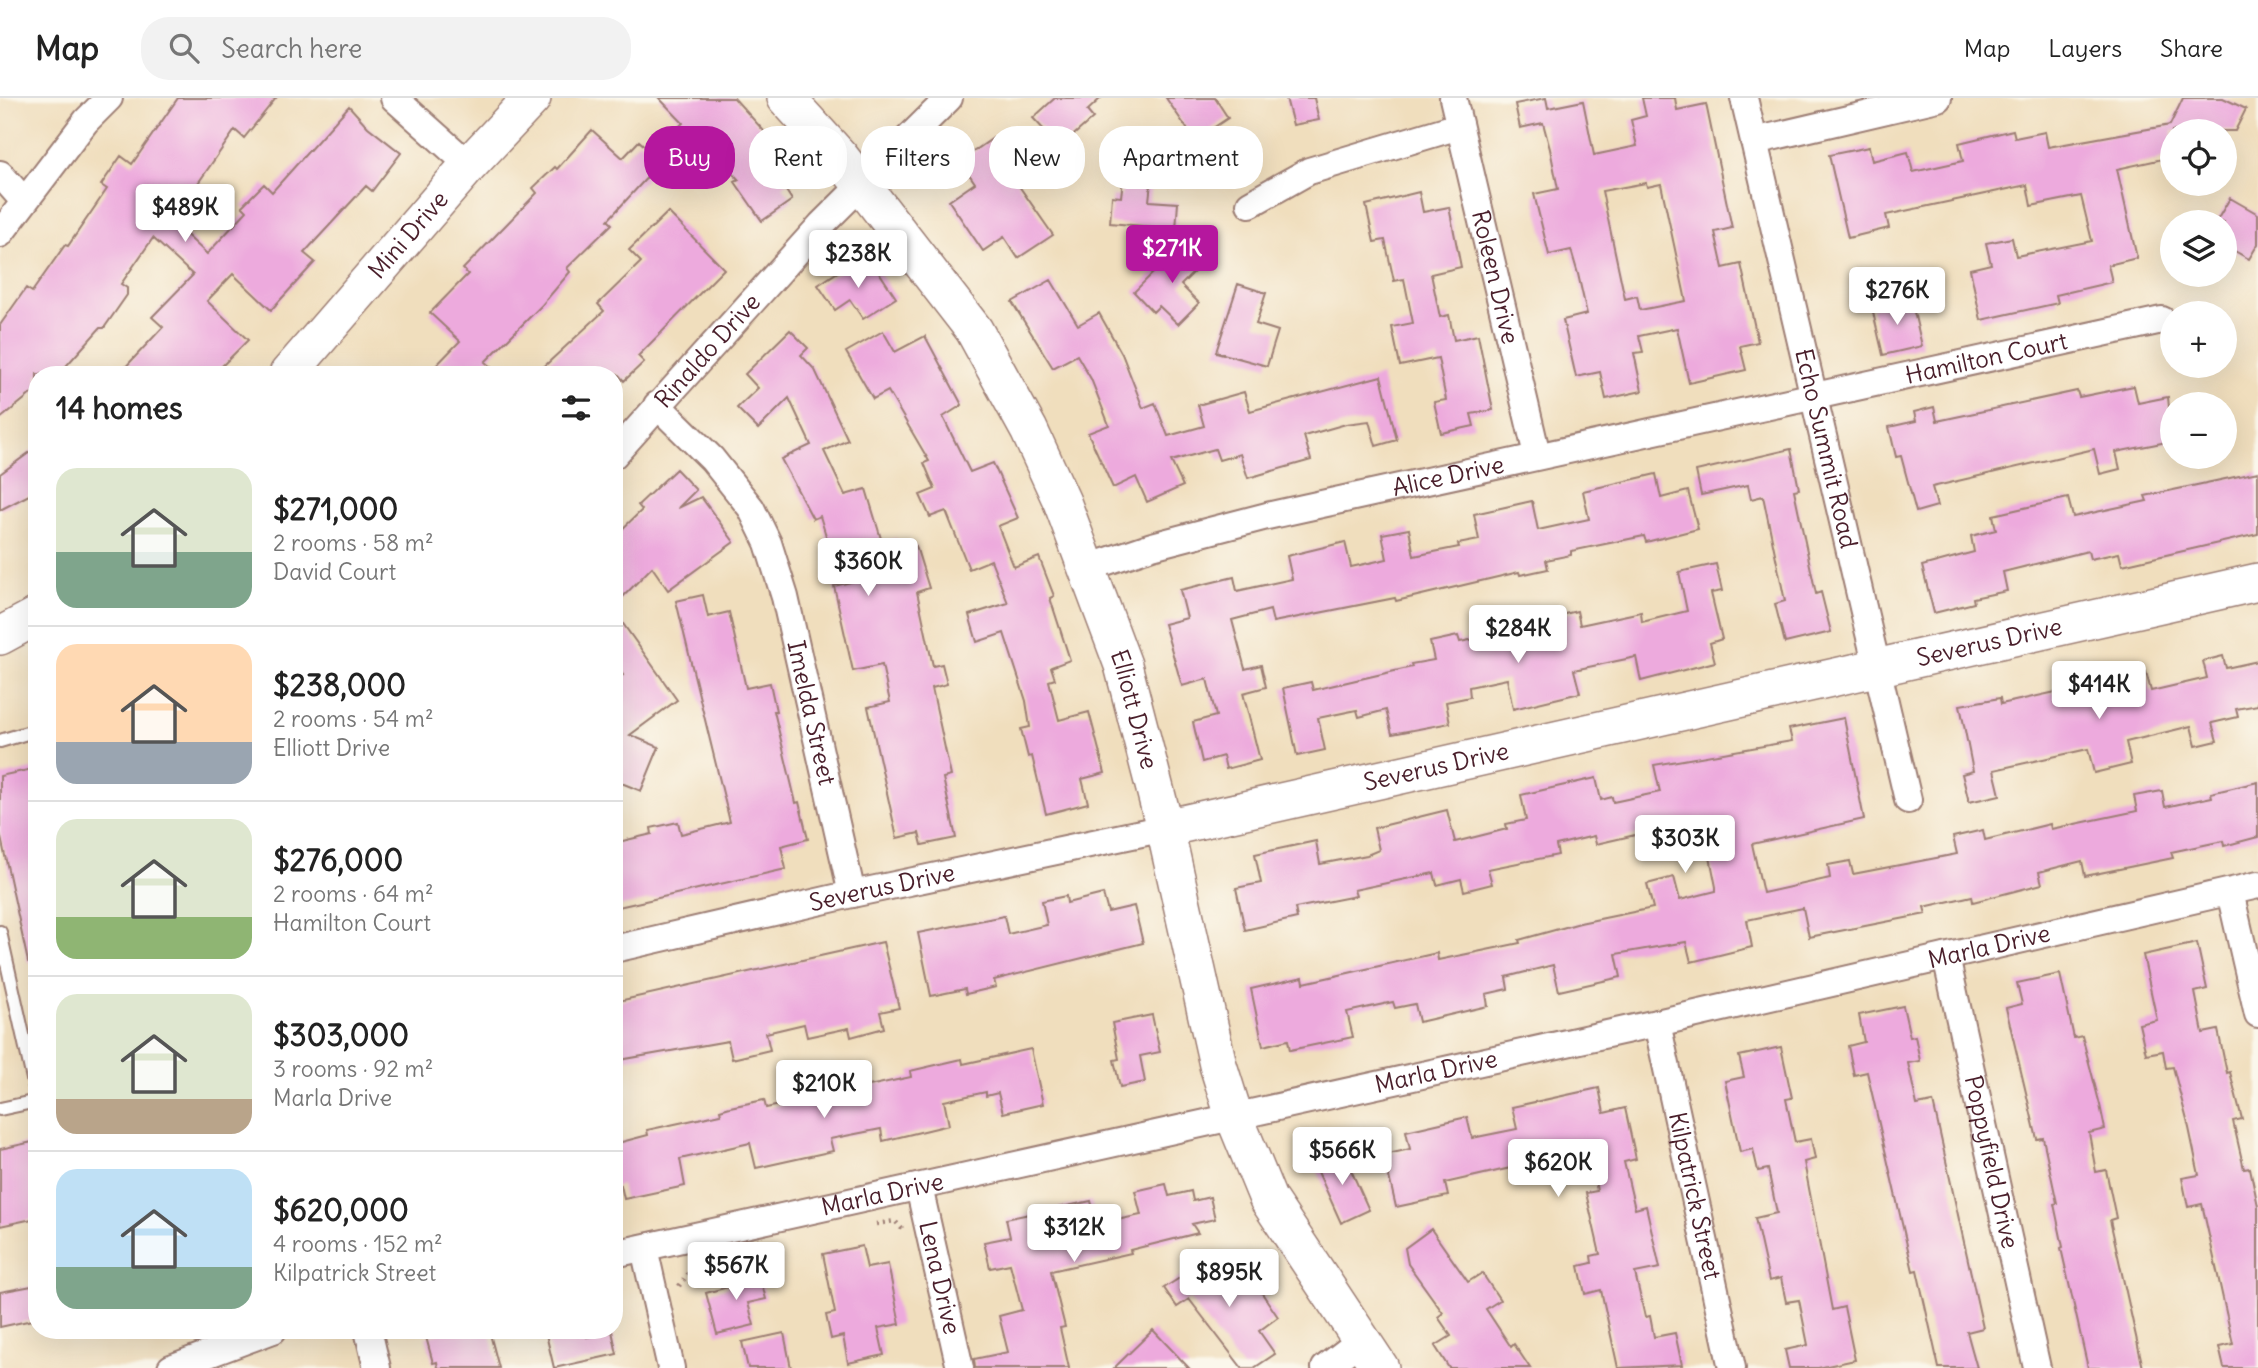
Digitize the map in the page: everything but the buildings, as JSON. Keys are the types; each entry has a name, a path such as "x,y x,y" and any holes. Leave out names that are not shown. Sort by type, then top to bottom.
{"street":[{"path":"0,234 109,98"},
{"path":"394,98 469,165"},
{"name":"Mini Drive","path":"295,366 469,165 532,98"},
{"name":"Elliott Drive","path":"786,98 861,183"},
{"name":"Rinaldo Drive","path":"921,126 949,98"},
{"name":"Roleen Drive","path":"1453,98 1537,454"},
{"name":"Echo Summit Road","path":"1744,98 1811,396 1878,666 1908,800"},
{"path":"1754,141 1938,98"},
{"path":"1250,204 1309,171 1459,126"},
{"path":"0,174 24,201"},
{"name":"Rinaldo Drive","path":"623,445 861,185"},
{"name":"Elliott Drive","path":"866,189 974,330 1029,430 1062,502 1123,665 1165,828 1218,1065 1234,1116 1268,1199 1370,1355"},
{"name":"Hamilton Court","path":"1811,396 2160,320"},
{"name":"Alice Drive","path":"1087,568 1152,546 1267,516 1537,454 1811,396"},
{"name":"Imelda Street","path":"657,405 712,459 751,508 768,542 785,597 852,894"},
{"name":"Severus Drive","path":"623,947 2258,582"},
{"path":"0,636 28,621"},
{"name":"Marla Drive","path":"623,1252 1657,1023 2258,886"},
{"path":"2230,892 2258,1014"},
{"name":"Poppyfield Drive","path":"1946,957 2037,1368"},
{"name":"Kilpatrick Street","path":"1657,1023 1732,1368"},
{"name":"Lena Drive","path":"919,1187 960,1368"},
{"path":"645,1248 671,1368"},
{"path":"171,1368 249,1339"},
{"path":"370,1339 377,1368"},
{"path":"1325,1368 1370,1355"}],"lane":[{"path":"0,741 28,733"},
{"path":"0,932 28,1058"},
{"path":"0,1109 28,1101"}],"path":[{"path":"868,1226 895,1221 908,1236"},
{"path":"682,1296 679,1284 705,1252"}]}
